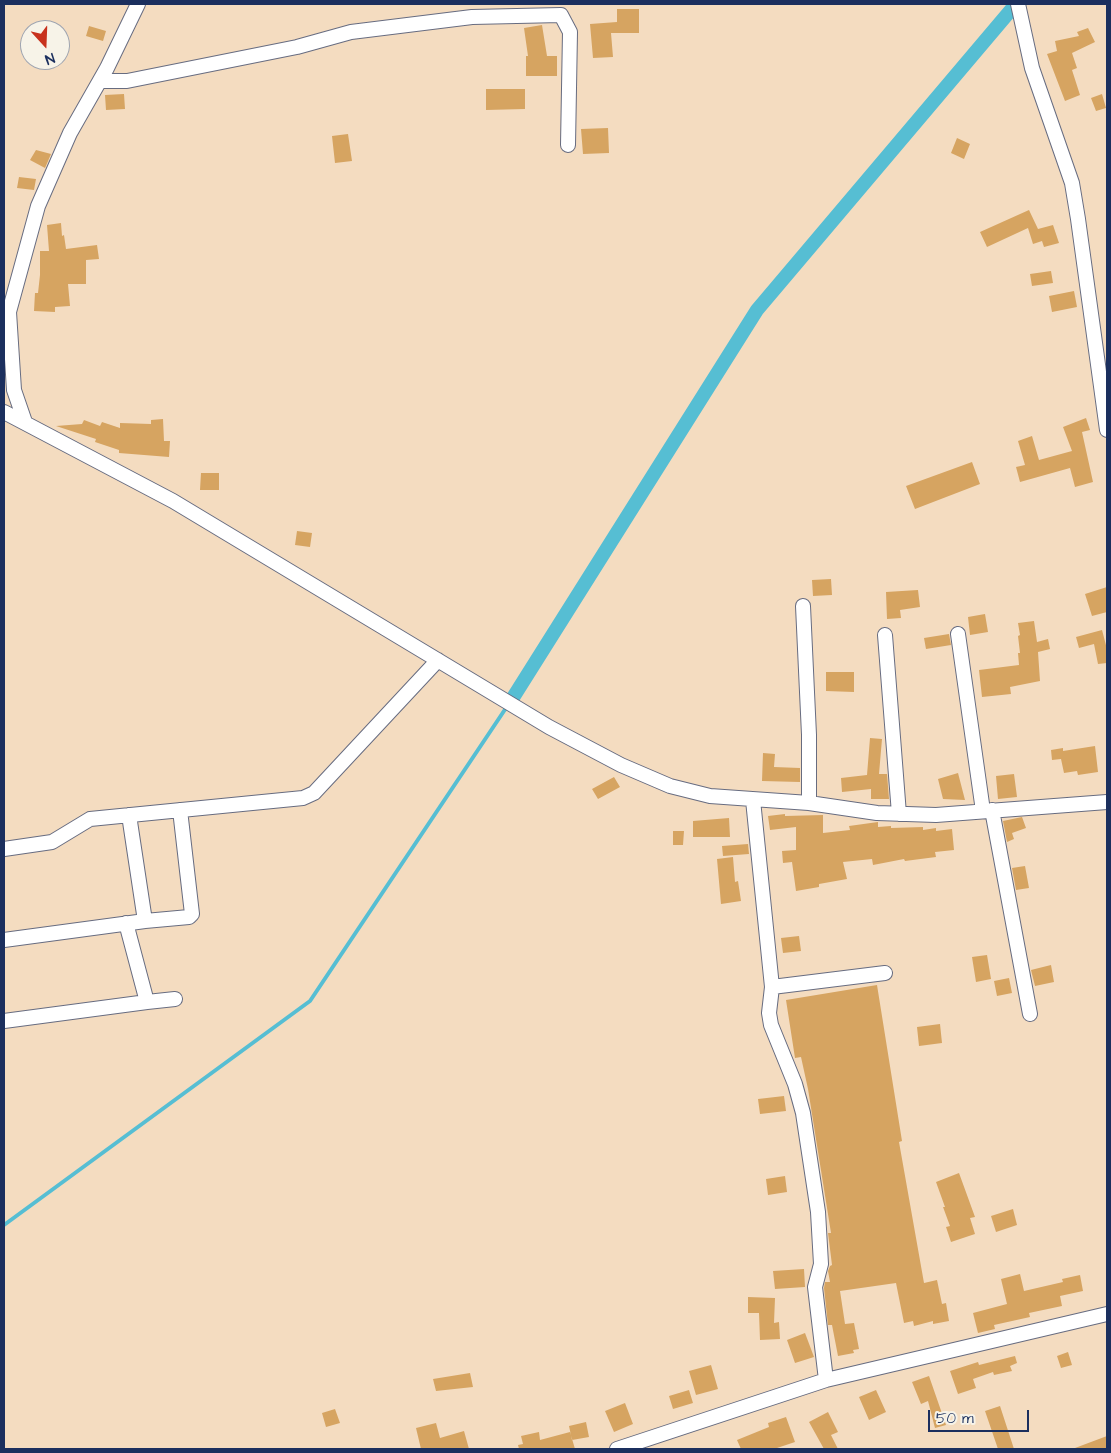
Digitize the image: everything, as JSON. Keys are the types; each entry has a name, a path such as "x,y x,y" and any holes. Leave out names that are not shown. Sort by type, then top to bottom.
{"street":[{"path":"25,422 14,390 9,312 38,206 70,133 100,81 138,4"},
{"path":"1018,4 1032,68 1072,183 1107,430"},
{"path":"100,81 127,81 297,46 351,32 472,17 561,15 570,32 568,146"},
{"path":"4,412 173,501 549,727 621,765 670,786 710,796 809,803 877,813 899,814 936,815 1107,802"},
{"path":"803,606 810,736 809,803"},
{"path":"958,634 987,811 1030,1014"},
{"path":"885,635 899,814"},
{"path":"4,849 52,842 90,819 303,798 314,792 438,660"},
{"path":"752,800 772,987 769,1007 771,1025 795,1084 803,1112 818,1212 821,1264 815,1286 826,1380"},
{"path":"4,940 126,923 189,917 192,914 180,810"},
{"path":"129,815 145,921"},
{"path":"126,923 147,1002"},
{"path":"772,987 885,973"},
{"path":"4,1021 175,999"},
{"path":"617,1449 826,1380 1107,1314"}],"building":[{"path":"617,9 639,9 639,33 611,33 613,57 593,58 590,24 617,22"},
{"path":"542,25 547,56 557,56 557,76 526,76 526,56 528,56 524,28"},
{"path":"89,26 106,31 103,41 86,36"},
{"path":"1088,28 1095,42 1072,53 1077,68 1072,70 1080,95 1065,101 1047,54 1057,51 1055,41 1079,36 1077,32"},
{"path":"486,89 525,89 525,109 486,110"},
{"path":"124,94 125,109 106,110 105,95"},
{"path":"1102,94 1106,108 1096,111 1091,98"},
{"path":"608,128 609,153 583,154 581,129"},
{"path":"348,134 352,161 335,163 332,136"},
{"path":"957,138 970,144 964,159 951,153"},
{"path":"36,150 51,154 45,168 30,160"},
{"path":"19,177 36,179 34,190 17,188"},
{"path":"1029,210 1038,229 1053,225 1059,243 1044,247 1042,241 1033,244 1028,228 987,247 980,232"},
{"path":"61,223 66,249 97,245 99,259 86,260 86,284 68,284 70,306 55,307 55,312 34,311 35,293 38,293 40,275 40,251 49,251 47,225"},
{"path":"1051,271 1053,283 1032,286 1030,274"},
{"path":"1074,291 1077,307 1052,312 1049,296"},
{"path":"1086,418 1090,430 1082,432 1093,482 1075,487 1070,468 1020,482 1016,467 1025,465 1018,441 1032,436 1039,460 1072,451 1063,427"},
{"path":"163,419 164,441 170,441 169,457 119,453 119,450 95,442 96,439 56,426 82,424 84,420 100,426 102,422 120,428 120,423 151,424 151,420"},
{"path":"972,462 980,484 915,509 906,486"},
{"path":"201,473 219,473 219,490 200,490"},
{"path":"297,531 312,533 310,547 295,545"},
{"path":"831,579 832,595 813,596 812,580"},
{"path":"1107,587 1107,612 1092,616 1085,594"},
{"path":"918,590 920,607 900,610 901,618 887,619 886,592"},
{"path":"985,614 988,632 970,635 968,617"},
{"path":"1034,621 1037,642 1048,639 1050,649 1038,652 1040,681 1010,687 1011,694 982,697 979,670 1019,665 1018,636 1020,635 1018,623"},
{"path":"1102,630 1107,649 1107,663 1098,664 1094,644 1079,648 1076,637"},
{"path":"949,634 951,645 926,649 924,638"},
{"path":"826,672 854,672 854,692 826,691"},
{"path":"870,738 882,739 879,774 887,774 889,799 871,799 871,789 842,792 841,778 867,775"},
{"path":"1095,746 1098,772 1078,775 1077,771 1064,773 1061,759 1052,760 1051,750 1063,748 1063,751"},
{"path":"763,753 775,754 774,767 800,768 800,782 762,781"},
{"path":"958,773 965,800 943,799 938,779"},
{"path":"1014,774 1017,797 998,799 996,776"},
{"path":"614,777 620,787 598,799 592,789"},
{"path":"785,814 785,816 823,815 823,833 850,830 849,826 878,822 878,827 923,827 923,830 936,828 936,831 952,829 954,850 935,852 936,857 905,861 904,859 873,865 872,859 843,862 847,879 819,884 819,887 796,891 792,862 783,863 782,851 796,850 796,827 770,830 768,816"},
{"path":"1022,817 1026,828 1012,833 1014,839 1007,842 1003,821"},
{"path":"729,818 730,837 693,837 693,821"},
{"path":"673,831 684,831 683,845 673,845"},
{"path":"748,844 749,854 723,856 722,846"},
{"path":"733,857 735,882 738,881 741,901 721,904 717,859"},
{"path":"1025,866 1029,888 1016,890 1012,868"},
{"path":"799,936 801,951 783,953 781,938"},
{"path":"987,955 991,979 976,982 972,957"},
{"path":"1051,965 1054,982 1035,986 1031,970"},
{"path":"1009,978 1012,993 997,996 994,981"},
{"path":"877,985 902,1141 899,1142 924,1283 937,1280 942,1304 946,1303 949,1321 933,1324 933,1321 914,1326 913,1321 904,1323 896,1283 840,1291 845,1324 854,1323 859,1349 853,1350 854,1353 838,1356 832,1325 828,1325 824,1288 825,1282 830,1282 828,1271 832,1265 828,1233 831,1233 808,1089 801,1057 795,1058 786,1000"},
{"path":"940,1024 942,1043 919,1046 917,1027"},
{"path":"784,1096 786,1111 760,1114 758,1099"},
{"path":"959,1173 975,1217 970,1218 975,1234 951,1242 946,1227 950,1226 936,1182"},
{"path":"785,1176 787,1192 768,1195 766,1179"},
{"path":"1013,1209 1017,1225 996,1232 991,1216"},
{"path":"804,1269 805,1287 775,1289 773,1271"},
{"path":"1020,1274 1024,1291 1063,1282 1062,1279 1080,1275 1083,1291 1060,1296 1062,1306 1029,1313 1030,1317 994,1325 995,1329 978,1333 973,1313 1007,1304 1001,1279"},
{"path":"748,1297 775,1298 774,1323 779,1322 780,1339 760,1340 759,1313 748,1313"},
{"path":"805,1333 814,1357 795,1363 787,1340"},
{"path":"1068,1352 1072,1365 1061,1368 1057,1356"},
{"path":"1015,1356 1017,1363 1010,1366 1012,1371 994,1375 993,1372 973,1379 976,1388 958,1394 950,1371 978,1362 979,1365"},
{"path":"711,1365 718,1389 696,1395 689,1371"},
{"path":"470,1373 473,1387 436,1391 433,1379"},
{"path":"929,1376 946,1425 935,1428 928,1401 921,1404 912,1382"},
{"path":"689,1390 693,1403 673,1409 669,1396"},
{"path":"876,1390 886,1412 869,1420 859,1397"},
{"path":"625,1403 633,1424 614,1432 605,1411"},
{"path":"1000,1406 1014,1449 998,1449 985,1411"},
{"path":"335,1409 340,1423 326,1427 322,1413"},
{"path":"828,1412 838,1432 831,1435 838,1449 824,1449 809,1422"},
{"path":"786,1417 795,1442 774,1449 741,1449 737,1440 769,1427 768,1423"},
{"path":"586,1422 589,1437 572,1440 569,1426"},
{"path":"436,1423 440,1438 464,1431 469,1449 421,1449 416,1428"},
{"path":"539,1432 540,1440 570,1432 575,1449 519,1449 518,1445 523,1444 521,1436"},
{"path":"1107,1436 1107,1449 1075,1448"}],"waterway":[{"path":"509,704 757,310 1016,4"},
{"path":"4,1225 310,1001 508,705"}]}
